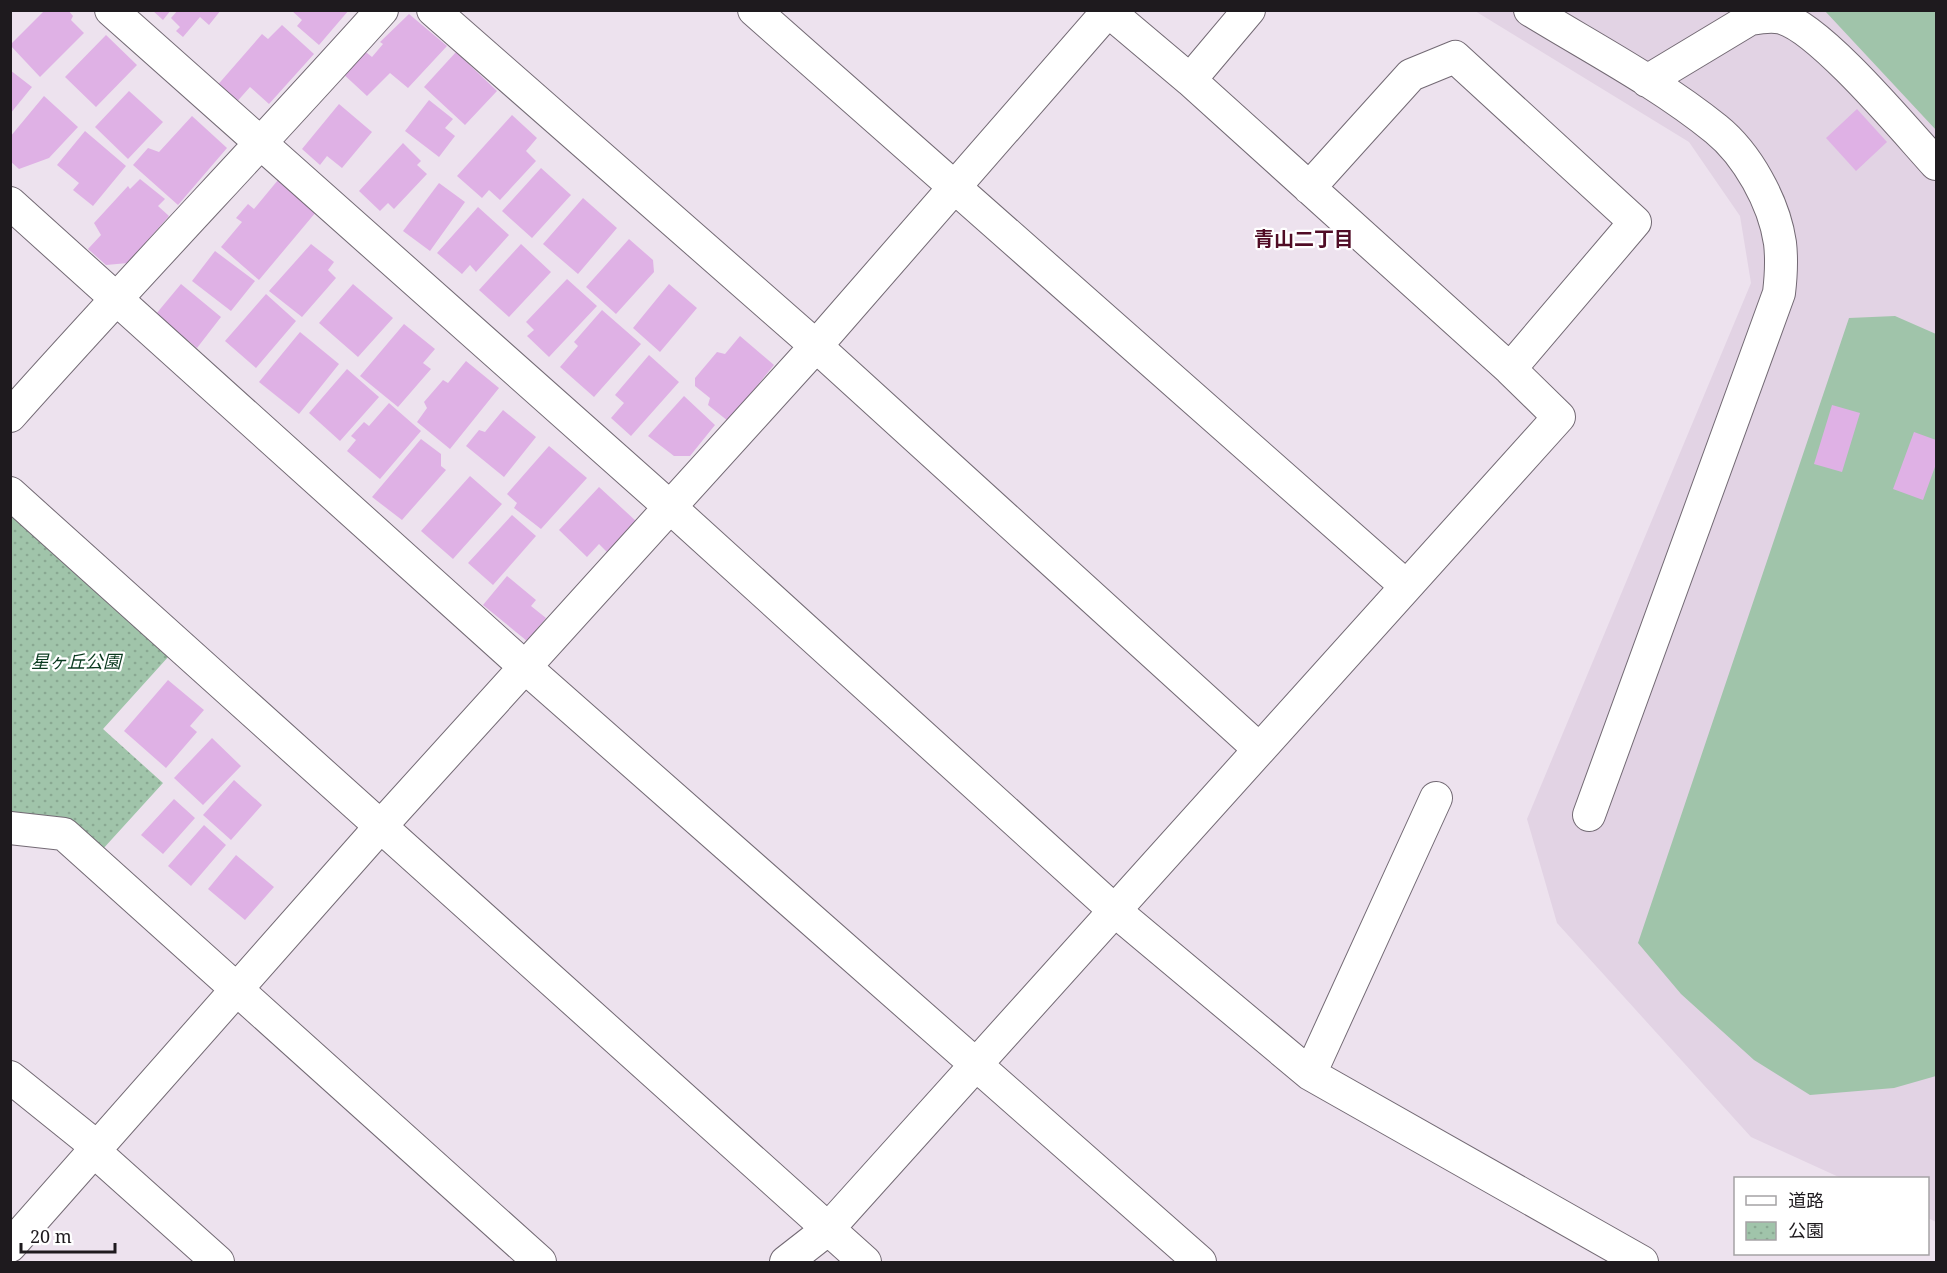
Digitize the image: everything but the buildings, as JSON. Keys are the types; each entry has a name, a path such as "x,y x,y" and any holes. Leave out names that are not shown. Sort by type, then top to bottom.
{"street":[{"path":"111,10 671,508 1114,910 1310,1074 1642,1263"},
{"path":"10,416 115,298 261,144 382,10"},
{"path":"433,10 816,346 1259,749"},
{"path":"754,10 955,190 1406,586"},
{"path":"1190,80 1249,10"},
{"path":"1530,10 1647,81 1717,129 1758,182 1770,209 1780,241 1782,265 1779,293 1589,814"},
{"path":"10,1246 380,827 671,508 955,190 1108,11 1190,80 1310,188 1510,369 1559,417 827,1230 786,1263"},
{"path":"1647,81 1750,19 1766,16 1782,18 1814,36 1936,164"},
{"path":"1310,188 1411,75 1455,57 1463,64 1635,222 1510,369"},
{"path":"10,203 526,668 1198,1262"},
{"path":"10,493 865,1263"},
{"path":"1310,1074 1436,798"},
{"path":"10,828 64,834 540,1263"},
{"path":"10,1077 96,1149 218,1263"}],"shaded area":[{"path":"1475,11 1936,11 1936,1222 1929,1218 1929,1177 1839,1177 1751,1137 1557,923 1527,819 1751,283 1740,216 1689,142"}],"green space":[{"path":"1825,11 1936,11 1936,130"},
{"path":"1895,316 1936,334 1936,1076 1894,1088 1810,1095 1754,1060 1681,994 1638,943 1849,318"},
{"name":"星ヶ丘公園","path":"10,509 169,656 103,729 163,783 102,850 61,817 11,813"}],"district":[{"name":"青山二丁目","path":"1304,238"}]}
